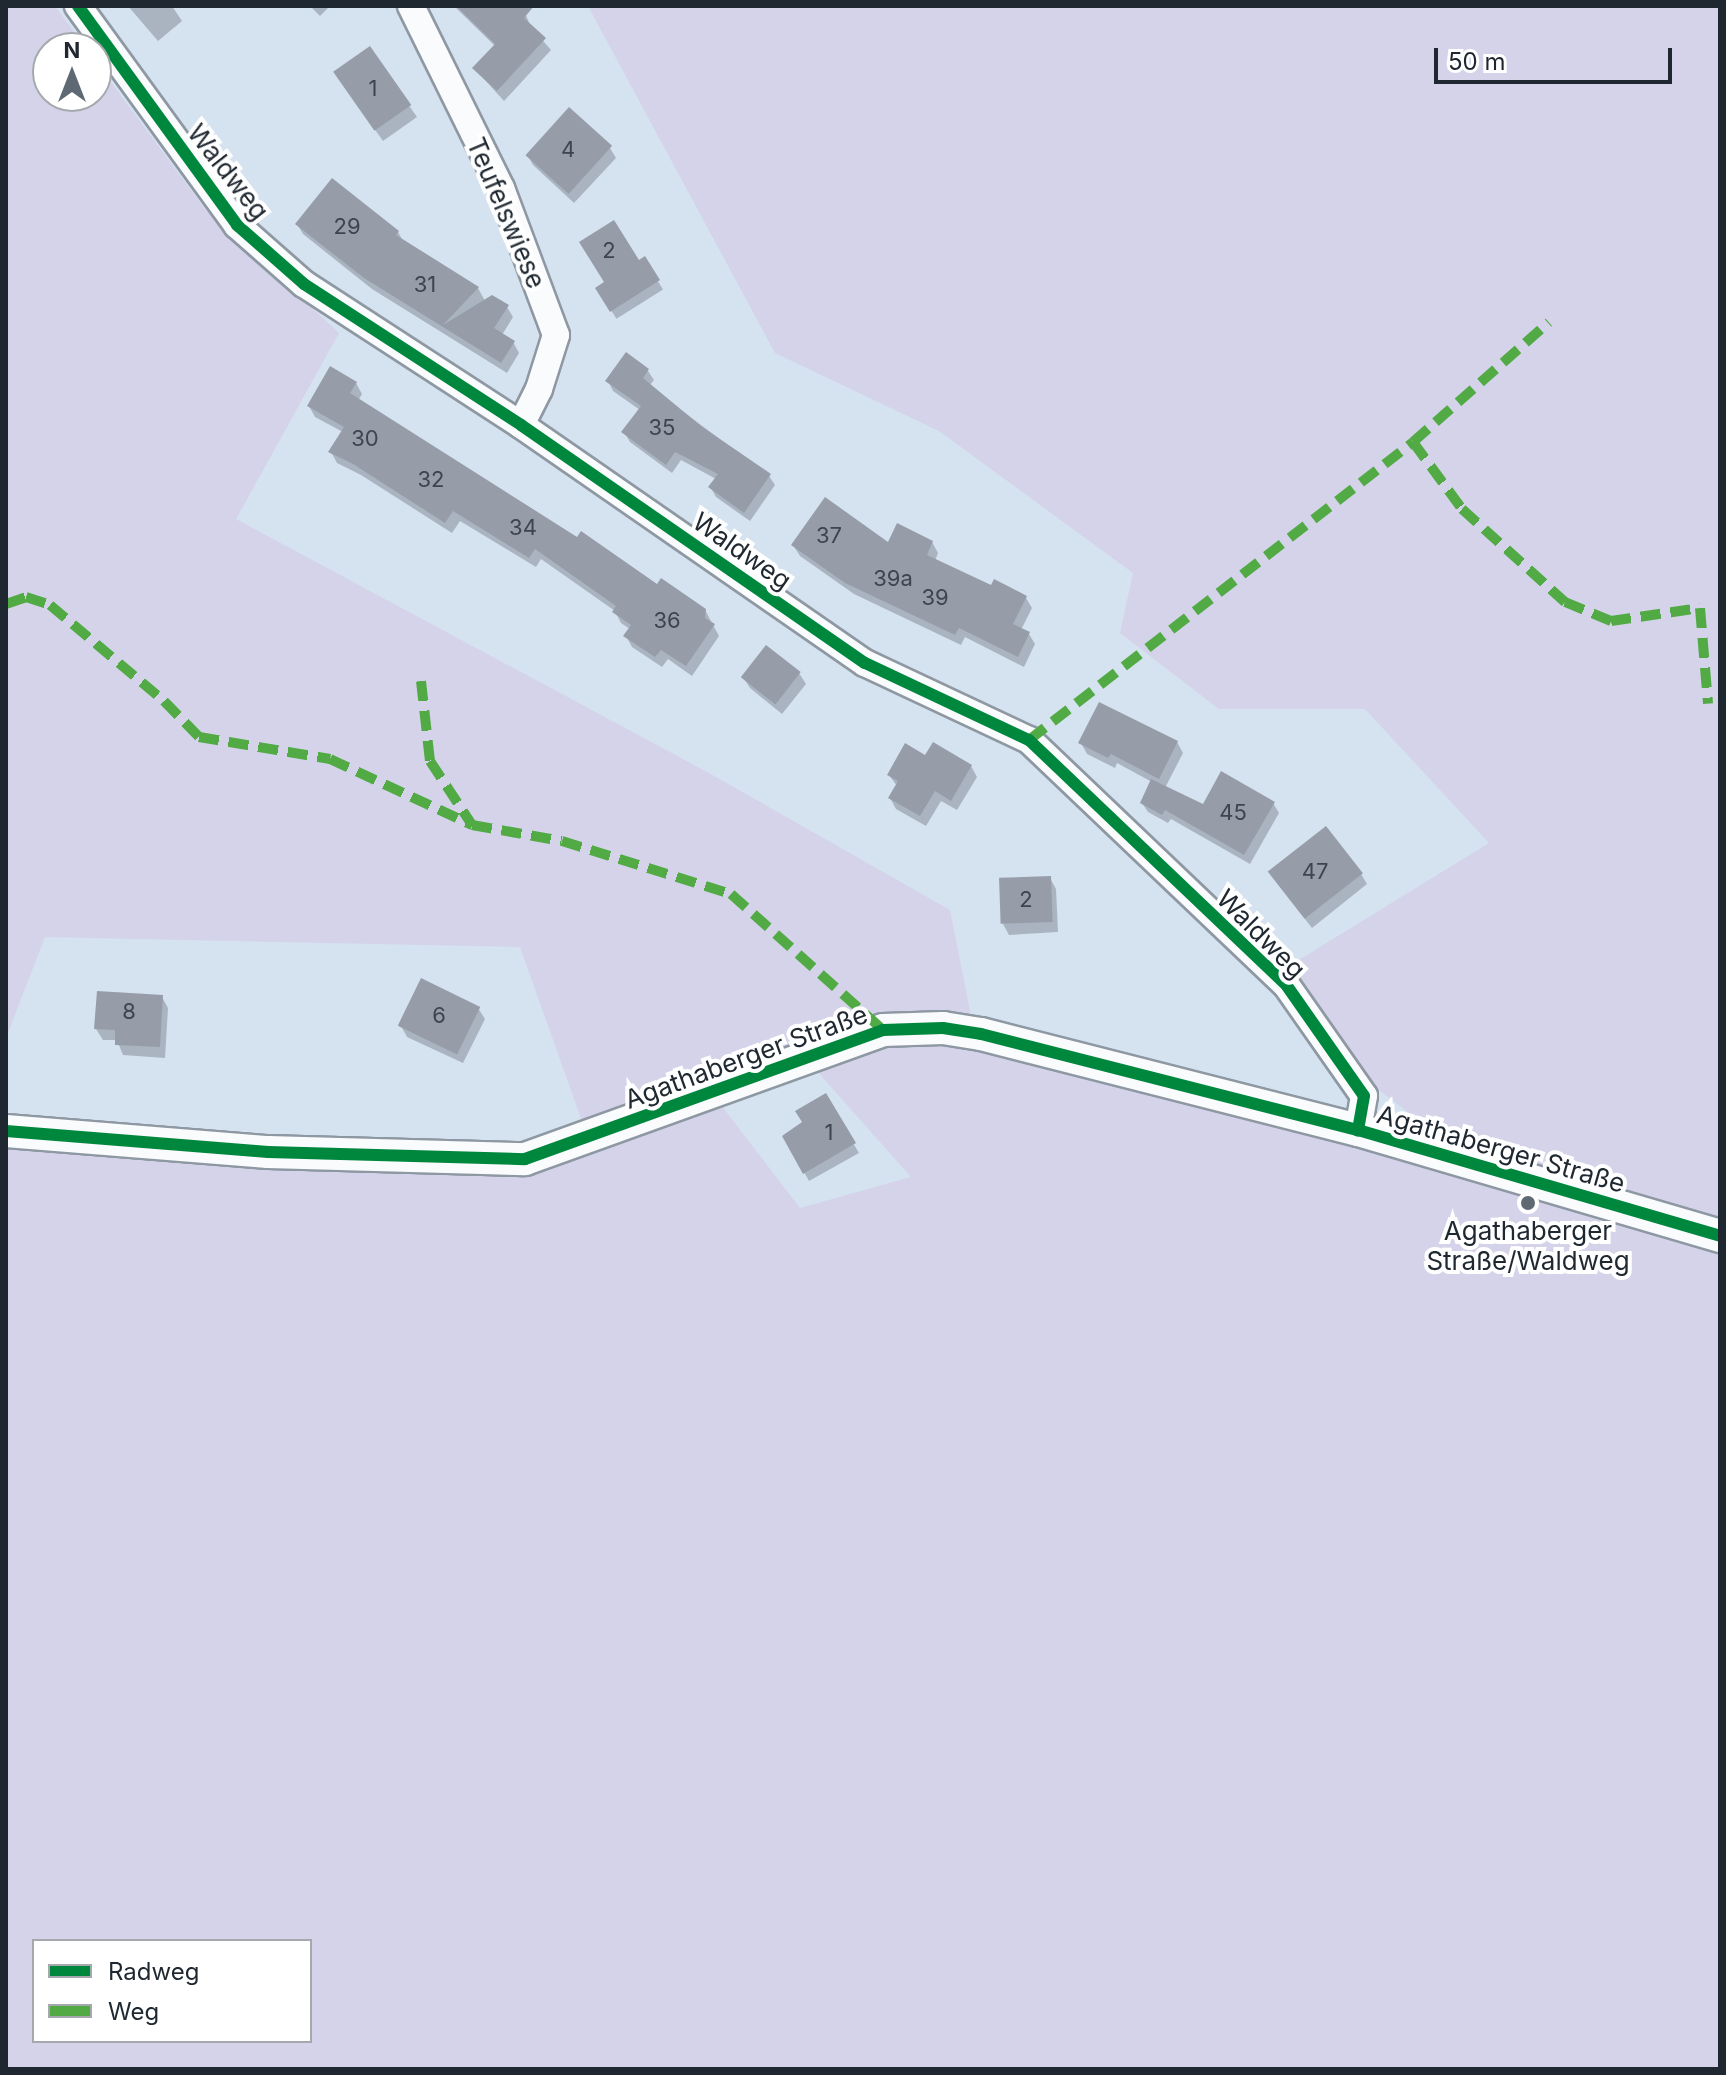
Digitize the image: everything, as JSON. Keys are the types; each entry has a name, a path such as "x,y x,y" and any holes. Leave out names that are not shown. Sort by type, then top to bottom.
{"street":[{"name":"Waldweg","path":"78,6 237,225 304,284 521,425 865,663 1029,740 1287,986 1364,1096 1358,1130"},
{"name":"Teufelswiese","path":"411,6 501,188 556,335 539,389 521,425"},
{"name":"Agathaberger Straße","path":"6,1131 268,1152 525,1159 883,1030 913,1028 981,1034 1358,1130 1720,1236"}],"shaded area":[{"path":"6,6 55,6 74,32 32,32 32,112 112,112 112,84 205,209 339,333 236,519 707,772 950,910 972,1021 837,1030 583,1124 520,947 45,937 6,1038"},
{"path":"588,6 1720,6 1720,1222 1469,1150 1427,1127 1374,1086 1289,966 1489,843 1365,709 1219,709 1120,633 1133,573 939,431 775,353"},
{"path":"923,1038 987,1047 1405,1160 1720,1251 1720,2069 6,2069 6,1143 528,1173 721,1105 800,1208 911,1177 815,1069 882,1045"}],"building":[{"path":"456,6 534,6 524,18 546,38 497,91 472,68 495,44"},
{"path":"370,46 411,105 374,131 333,72"},
{"path":"569,107 612,146 569,194 526,155"},
{"path":"332,178 399,231 396,235 479,287 443,325 492,295 509,305 494,328 515,341 501,363 364,278 295,224"},
{"path":"614,220 639,260 645,256 660,280 610,312 595,288 604,282 579,242"},
{"path":"626,352 649,369 643,378 701,426 771,474 744,513 708,487 718,474 675,452 666,465 621,432 641,406 605,381"},
{"path":"330,366 357,382 350,393 577,537 581,531 657,584 661,578 706,609 705,618 715,624 686,666 661,650 655,657 623,636 631,625 612,612 616,606 535,549 529,558 453,511 445,523 353,464 328,452 344,427 307,406"},
{"path":"825,497 888,542 897,523 933,541 927,555 991,585 994,579 1027,596 1013,624 1030,632 1018,657 959,628 955,635 845,583 791,545"},
{"path":"766,645 801,672 775,704 741,677"},
{"path":"1099,702 1178,741 1159,779 1111,754 1108,758 1078,743"},
{"path":"933,742 972,765 951,801 935,791 920,816 888,798 898,781 887,775 905,743 925,755"},
{"path":"1221,771 1275,802 1244,855 1165,810 1162,815 1140,803 1151,779 1203,804"},
{"path":"1326,826 1363,873 1305,919 1268,872"},
{"path":"1051,876 1053,922 1001,924 999,878"},
{"path":"421,978 480,1007 457,1055 398,1026"},
{"path":"97,991 163,995 160,1047 115,1045 115,1030 94,1029"},
{"path":"826,1093 856,1143 803,1174 782,1136 802,1122 795,1111"}],"marked path":[{"path":"1029,740 1413,442 1549,322"},
{"path":"1413,442 1462,509 1565,602 1611,621 1700,608 1708,704"},
{"path":"6,604 26,597 50,605 164,701 199,737 330,759 472,825"},
{"path":"421,681 430,761 472,825 562,841 731,894 883,1030"}],"cycle path":[{"path":"78,6 237,225 304,284 521,425 865,663 1029,740 1287,986 1364,1096 1358,1130"},
{"path":"6,1131 268,1152 525,1159 883,1030 943,1028 981,1034 1358,1130 1720,1236"}],"place":[{"name":"Agathaberger Straße/Waldweg","path":"1528,1203"}]}
